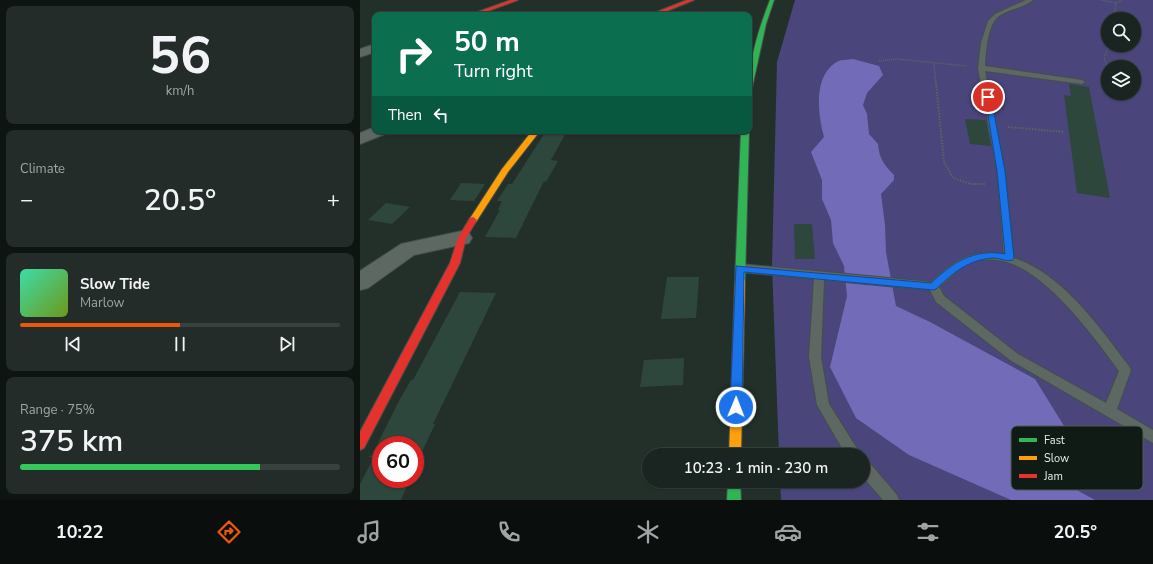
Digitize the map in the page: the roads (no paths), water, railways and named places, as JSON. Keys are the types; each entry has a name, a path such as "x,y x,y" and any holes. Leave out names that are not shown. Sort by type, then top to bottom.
{"main road":[{"path":"481,12 516,0"},
{"path":"660,12 692,0"},
{"path":"752,74 763,24 772,0"},
{"path":"360,444 455,263 462,238 505,171 534,134"},
{"path":"735,448 745,134"},
{"path":"734,488 734,500"}],"street":[{"path":"360,53 372,49"},
{"path":"360,139 372,134"},
{"path":"360,282 408,249 462,238"}],"lane":[{"path":"1010,258 1001,171 994,126 982,68 984,43 990,22 997,15 1030,0"},
{"path":"982,68 1082,82"},
{"path":"740,268 933,286 952,268 974,257 995,255 1010,258 1043,278 1078,310 1125,370 1110,410"},
{"path":"819,275 815,357 823,405 850,448"},
{"path":"933,286 940,299 1014,357 1110,410 1135,426"},
{"path":"1143,431 1153,437"},
{"path":"870,474 892,500"}]}
